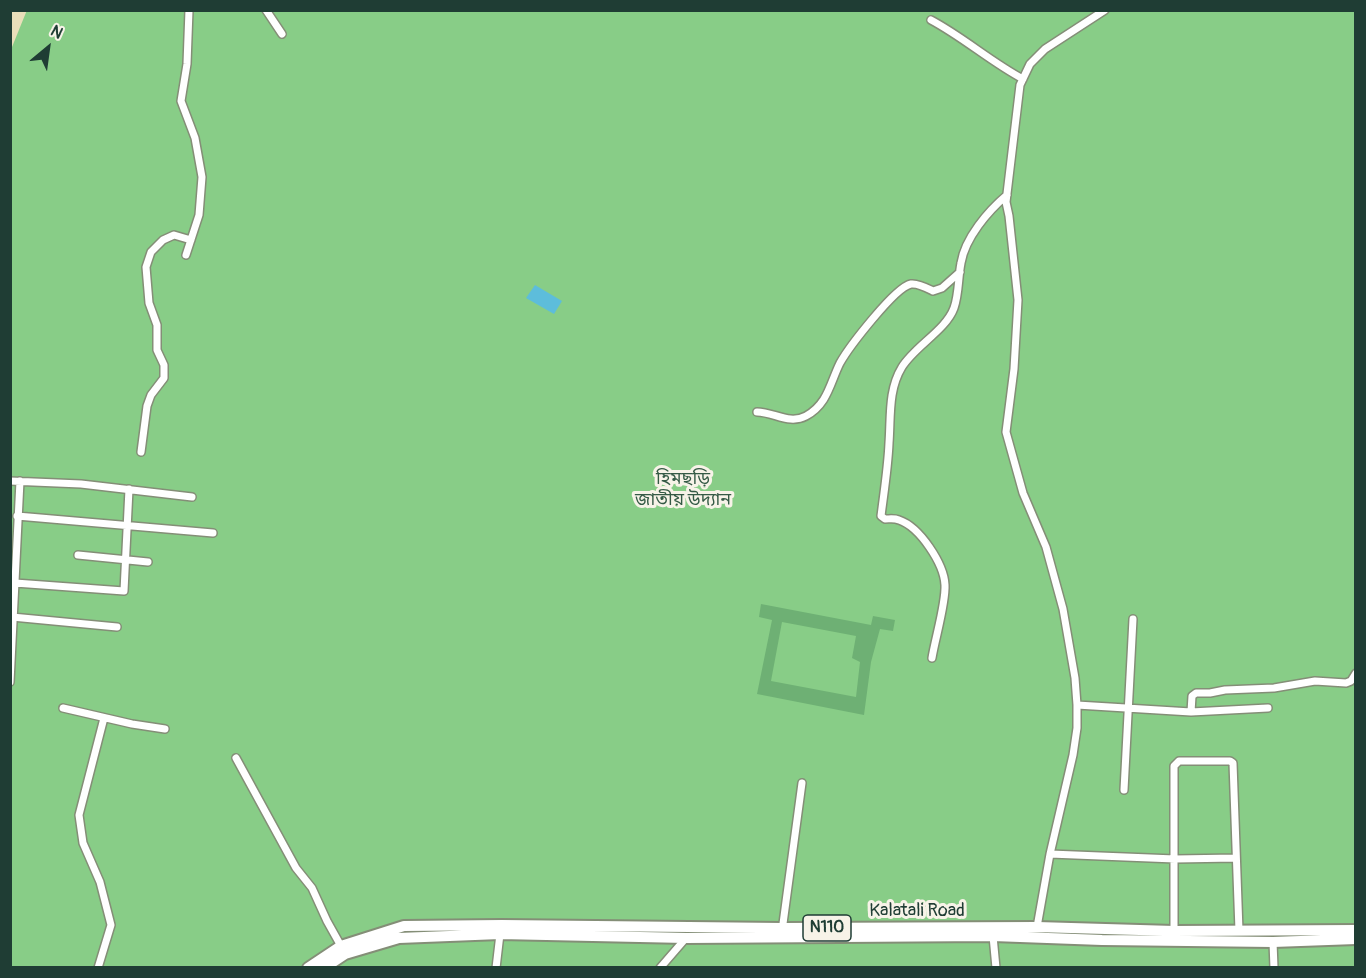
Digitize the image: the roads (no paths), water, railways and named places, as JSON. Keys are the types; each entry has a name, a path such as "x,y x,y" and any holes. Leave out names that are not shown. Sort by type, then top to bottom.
{"highway":[{"name":"Kalatali Road","path":"308,968 341,946 404,927 502,924 664,926 782,932 1273,942 1356,930"},
{"path":"664,926 665,938"},
{"name":"Kalatali Road","path":"324,968 345,954 399,938 500,934 686,938 782,932 1037,927 1101,931 1239,931 1333,935 1356,939"}],"street":[{"path":"186,255 199,215 202,177 195,138 181,101 187,64 189,10"},
{"path":"266,10 282,34"},
{"path":"1037,927 1050,854 1073,755 1077,728 1077,705 1075,678 1063,609 1046,547 1023,493 1006,432 1014,369 1018,300 1010,216 1006,199 1020,85 1030,64 1045,49 1105,10"},
{"path":"930,20 951,30 1023,80"},
{"path":"932,658 945,595 945,583 937,560 925,540 907,524 881,516 889,444 890,402 895,382 903,366 916,349 942,325 954,310 961,260 970,240 992,208 1006,199"},
{"path":"141,452 147,406 151,395 164,378 164,365 157,350 157,325 149,303 146,267 151,252 163,240 174,235 191,240"},
{"path":"757,412 764,412 778,418 794,419 808,415 824,402 841,361 856,339 897,294 910,284 933,291 942,288 960,272"},
{"path":"10,481 81,484 192,497"},
{"path":"10,682 15,583 14,529 20,481"},
{"path":"15,583 124,591 129,489"},
{"path":"17,516 213,533"},
{"path":"78,555 148,562"},
{"path":"12,617 117,627"},
{"path":"1124,790 1133,619"},
{"path":"1191,712 1192,696 1196,693 1274,688 1315,681 1346,683 1351,681 1356,673"},
{"path":"1077,705 1191,712 1268,708"},
{"path":"63,708 165,729"},
{"path":"98,968 111,925 100,882 83,843 79,815 104,718"},
{"path":"236,758 296,868 312,888 341,946"},
{"path":"1174,931 1174,766 1179,761 1230,761 1233,763 1239,931"},
{"path":"782,932 802,783"},
{"path":"1050,854 1175,859 1236,858"},
{"path":"496,968 500,934"},
{"path":"993,936 996,968"},
{"path":"660,968 686,938"},
{"path":"1273,942 1274,968"}],"water":[{"path":"535,285 562,301 554,314 526,298"}],"park label":[{"name":"হিমছড়ি জাতীয় উদ্যান","path":"683,489"}]}
